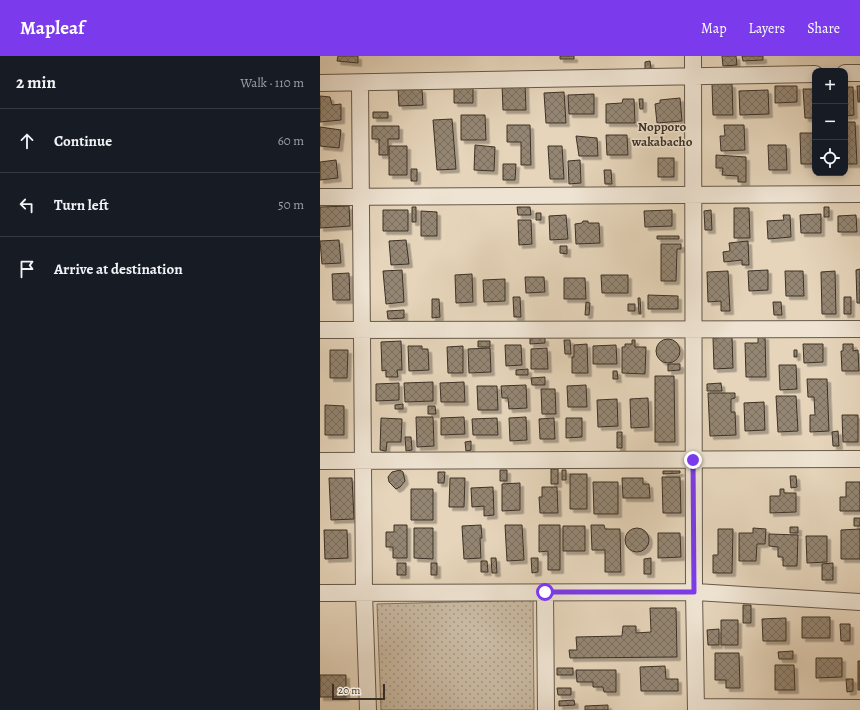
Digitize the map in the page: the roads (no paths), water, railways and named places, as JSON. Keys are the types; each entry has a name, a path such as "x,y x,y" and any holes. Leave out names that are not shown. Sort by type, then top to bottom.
{"street":[{"path":"693,56 693,460 696,709 860,708"},
{"path":"848,73 860,73"},
{"path":"320,83 812,74"},
{"path":"360,83 364,593 368,710"},
{"path":"320,197 860,194"},
{"path":"320,330 693,328 860,329"},
{"path":"320,461 860,459"},
{"path":"545,592 546,710"},
{"path":"320,593 694,592 860,602"}],"district":[{"name":"Nopporo wakabacho","path":"662,134"}]}
